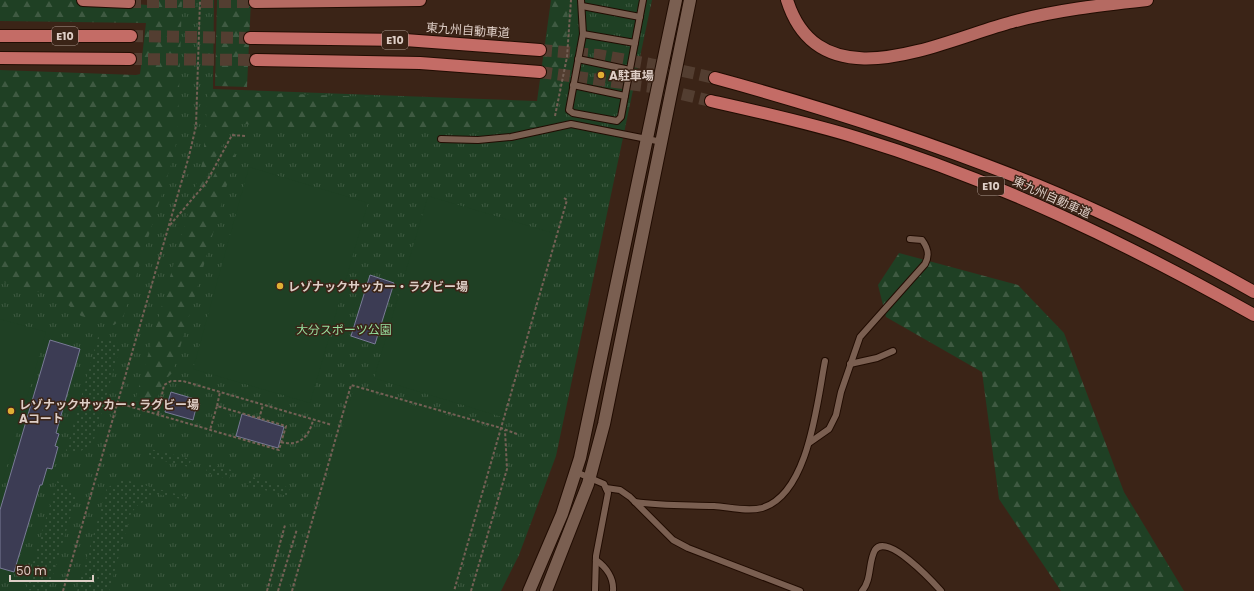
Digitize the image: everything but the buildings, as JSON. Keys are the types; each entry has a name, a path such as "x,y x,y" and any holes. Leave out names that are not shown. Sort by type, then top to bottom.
{"highway":[{"path":"83,0 130,2"},
{"path":"255,2 420,0"},
{"path":"788,0 793,15 806,33 820,46 839,55 872,60 904,54 1030,17 1080,8 1147,0"},
{"name":"E10","path":"0,36 131,36"},
{"name":"東九州自動車道","path":"250,38 405,40 540,50"},
{"name":"E10","path":"0,58 130,59"},
{"name":"E10","path":"256,60 428,64 540,72"},
{"name":"東九州自動車道","path":"715,78 788,98 907,136 1018,177 1118,221 1254,292"},
{"name":"東九州自動車道","path":"711,101 857,138 922,159 998,188 1107,237 1254,315"}],"street":[{"path":"529,591 562,514 576,472 592,410 676,0"},
{"path":"546,591 577,515 590,478 611,395 690,0"}],"lane":[{"path":"640,17 581,3 583,34 569,108 573,113 616,122 621,117 640,17 643,0"},
{"path":"583,34 635,43"},
{"path":"578,59 630,70"},
{"path":"573,85 625,96"},
{"path":"571,124 573,113"},
{"path":"441,139 478,140 511,136 571,124 662,142"},
{"path":"810,443 829,429 836,415 841,392 860,337 925,264 928,258 928,251 922,240 910,239"},
{"path":"850,364 877,358 893,351"},
{"path":"635,502 656,506 714,506 751,510 762,508 771,504 792,483 802,466 810,443 825,361"},
{"path":"576,472 604,484 608,493 596,560 595,591"},
{"path":"606,488 620,490 635,502 673,540 688,548 800,591"},
{"path":"862,591 867,583 871,562 876,549 879,546 885,546 897,552 918,567 941,591"},
{"path":"596,560 607,570 611,579 613,591"}],"path":[{"path":"63,591 190,156 196,126 200,0"},
{"path":"555,116 567,57 571,0"},
{"path":"169,226 206,183 232,135 245,136"},
{"path":"454,591 567,200 564,198"},
{"path":"158,414 164,385 171,381 183,381 332,426"},
{"path":"292,591 351,384 517,434"},
{"path":"210,430 220,392"},
{"path":"118,403 279,450 286,426 217,406"},
{"path":"259,419 263,405"},
{"path":"281,442 289,444 304,439 311,429 313,420"},
{"path":"471,591 507,469 505,430"},
{"path":"267,591 285,525"},
{"path":"278,591 296,529"}],"green space":[{"path":"0,0 93,0 147,5 148,0 182,0 178,120 175,152 123,318 114,325 81,316 60,298 0,281 0,70 140,74 146,23 0,21"},
{"name":"大分スポーツ公園","path":"182,0 214,0 213,89 537,101 551,0 652,0 556,456 519,555 501,591 0,591 0,271 110,302"},
{"path":"217,0 251,0 247,87 215,86"},
{"path":"553,0 568,0 567,30 552,122 542,126 491,133 455,129 272,127 237,123 230,128 206,178 212,179 229,148 231,147 234,150 235,157 173,372 163,382 157,400 152,405 135,401 203,160 208,91 539,103"},
{"name":"レゾナックサッカー・ラグビー場","path":"249,167 368,203 310,403 193,369"},
{"path":"428,196 556,234 502,417 374,378"},
{"path":"899,253 1018,285 1064,333 1124,492 1184,591 1061,591 999,499 982,372 886,317 878,285"},
{"name":"レゾナックサッカー・ラグビー場 Aコート","path":"0,319 46,332 0,490"},
{"path":"98,337 121,344 93,443 81,451 66,451"},
{"path":"354,388 501,431 455,591 294,591"},
{"path":"150,449 191,459 189,467 148,457"},
{"path":"208,464 232,470 229,479 206,473"},
{"path":"249,476 290,488 287,496 246,485"},
{"path":"122,479 187,497 186,500 157,494 138,505 131,513 109,591 77,591 107,488"},
{"path":"57,481 68,486 76,499 48,591 25,590"}],"tunnel":[{"path":"129,2 255,2"},
{"path":"131,36 250,38"},
{"path":"540,50 598,55 715,78"},
{"path":"130,59 256,60"},
{"path":"540,72 652,87 711,101"}],"place":[{"name":"A駐車場","path":"601,75"},
{"name":"レゾナックサッカー・ラグビー場","path":"280,286"},
{"name":"レゾナックサッカー・ラグビー場 Aコート","path":"11,411"}]}
